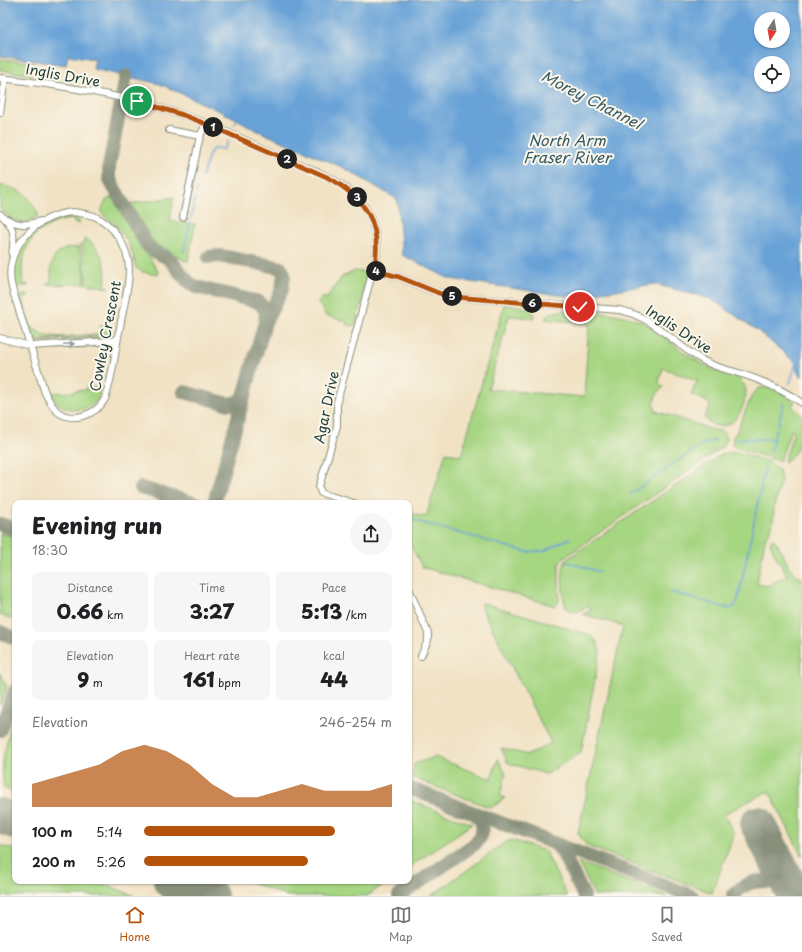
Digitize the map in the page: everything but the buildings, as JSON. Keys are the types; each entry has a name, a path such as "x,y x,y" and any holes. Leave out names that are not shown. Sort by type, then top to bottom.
{"street":[{"path":"0,113 2,79"},
{"name":"Inglis Drive","path":"2,79 67,87 137,101 183,115 206,124 327,177 354,194 365,208 375,229 377,243 374,270 399,277 441,294 454,297 619,310 631,313 650,321 701,359 716,366 768,384 791,395 802,403"},
{"path":"183,217 200,136 206,124"},
{"path":"169,130 200,136"},
{"name":"Cowley Crescent","path":"67,213 86,214 102,220 118,237 126,253 129,268 129,278 119,333 105,399 101,406 96,410 82,416 63,415 51,405 45,393 10,282 10,266 14,254 23,239 33,228 45,219 67,213"},
{"path":"1,215 14,223 21,225 30,224 45,219"},
{"path":"1,215 12,227 14,234 10,266"},
{"name":"Agar Drive","path":"344,500 322,493 319,487 338,421 337,402 374,270"},
{"path":"0,338 30,346 112,341 117,338 119,333"},
{"path":"412,597 428,633 428,640 421,656"}],"green space":[{"path":"0,59 34,63 32,75 0,70"},
{"path":"0,185 15,189 24,194 31,201 38,216 25,223 10,219 0,209"},
{"path":"174,197 170,221 195,224 188,261 162,250 150,247 128,204"},
{"path":"109,198 113,198 117,201 158,272 158,275 143,272 136,268 133,254 124,235 102,214 103,205"},
{"path":"74,217 79,221 79,224 74,223 74,219 65,220 50,225 36,234 27,248 23,259 23,284 27,284 28,286 15,287 12,270 22,244 41,226 57,220"},
{"path":"85,238 96,247 100,253 106,272 105,286 109,288 86,284 82,249"},
{"path":"80,244 80,255 85,273 85,284 47,285 47,283 51,282 52,262 56,255 67,248 78,248"},
{"path":"355,271 363,272 366,276 362,297 363,299 355,325 353,326 346,324 347,322 325,315 318,303 323,297 326,299 342,277"},
{"path":"19,295 28,295 28,297 24,298 25,310 29,322 34,329 41,333 59,337 96,334 102,332 100,327 102,325 112,329 111,334 32,339"},
{"path":"504,305 527,308 531,311 534,318 509,316 488,389 584,397 589,324 545,319 550,313 569,311 599,312 626,316 644,323 652,327 694,359 716,371 736,377 742,382 746,390 743,406 736,418 727,425 716,426 704,418 710,406 709,403 691,394 697,381 663,368 659,382 660,385 664,387 659,392 654,404 656,411 710,429 722,431 725,435 726,442 724,446 562,559 559,565 559,602 555,606 422,567 412,548 412,514 426,517 446,452 461,456"},
{"path":"110,336 106,338 33,342 36,341"},
{"path":"105,345 108,346 44,349"},
{"path":"86,388 100,388 99,397 87,408 79,410 62,406 55,400 50,392 74,392 86,390"},
{"path":"759,388 769,388 795,402 792,406 802,416 802,436 800,443 796,451 787,461 784,462 794,431 791,430 779,461 732,445 733,437 752,395"},
{"path":"737,452 770,462 779,470 781,480 775,502 772,527 765,539 757,583 767,586 787,575 773,550 770,541 773,539 790,568 802,579 802,856 769,791 724,814 734,834 712,893 587,846 578,833 623,626 583,614 591,610 589,606 576,612 567,609 562,584 563,569 567,559 719,456 725,453"},
{"path":"0,533 12,536 12,619 0,615"},
{"path":"483,603 591,635 599,647 600,652 581,753 546,774 508,763 501,748 528,755 551,743 480,605"},
{"path":"0,673 7,687 0,705"},
{"path":"12,725 12,792 4,788 3,779 3,761"},
{"path":"435,757 491,779 498,759 506,774 500,796 505,798 491,808 413,778 414,764"},
{"path":"412,801 472,824 412,865"},
{"path":"512,840 545,851 567,896 431,896 506,842"},
{"path":"0,845 12,849 12,884 104,884 135,896 0,896"},
{"path":"578,862 667,896 595,896"},
{"path":"255,884 385,884 367,896 287,896"}],"water":[{"name":"North Arm Fraser River","path":"0,0 802,0 802,377 797,372 796,363 758,331 711,299 654,284 565,296 450,279 402,255 397,199 342,167 256,130 237,119 160,84 93,69 95,59 68,55 66,65 0,56"}],"waterway":[{"path":"235,124 237,119"},
{"path":"202,177 212,150 215,148 224,149 228,141"},
{"path":"196,194 197,189"},
{"path":"184,251 195,198"},
{"path":"790,383 796,363"},
{"path":"778,425 784,402"},
{"path":"770,452 776,429"},
{"path":"735,439 773,439"},
{"path":"630,494 703,444 715,440"},
{"path":"671,592 730,609 735,606 738,600 765,467"},
{"path":"412,520 526,552 544,551 570,538"},
{"path":"567,562 600,572"}],"taxiway":[{"path":"126,76 109,167 109,177 112,184 149,248 169,259 185,278 196,287 259,302 266,311 265,322"},
{"path":"209,257 220,256 278,267 282,269 284,275 282,290 265,322 215,500"},
{"path":"184,392 229,404 240,401 246,393"},
{"path":"141,488 183,500"},
{"path":"0,524 12,528"},
{"path":"0,632 12,637"},
{"path":"0,730 12,699"},
{"path":"412,789 692,896"},
{"path":"399,896 472,846 480,838 482,833 482,824 477,816 472,812"},
{"path":"0,814 12,820"},
{"path":"554,843 561,850 584,896"},
{"path":"733,896 739,889 755,882 763,881 779,885 787,889 793,896"}],"runway":[{"path":"0,816 12,820"},
{"path":"758,824 795,896"},
{"path":"179,884 210,896"}],"route":[{"path":"137,101 183,115 238,137 327,177 346,188 354,194 365,208 375,229 377,251 374,270 412,281 441,294 454,297 580,307"}],"water label":[{"name":"Morey Channel","path":"592,99"}]}
